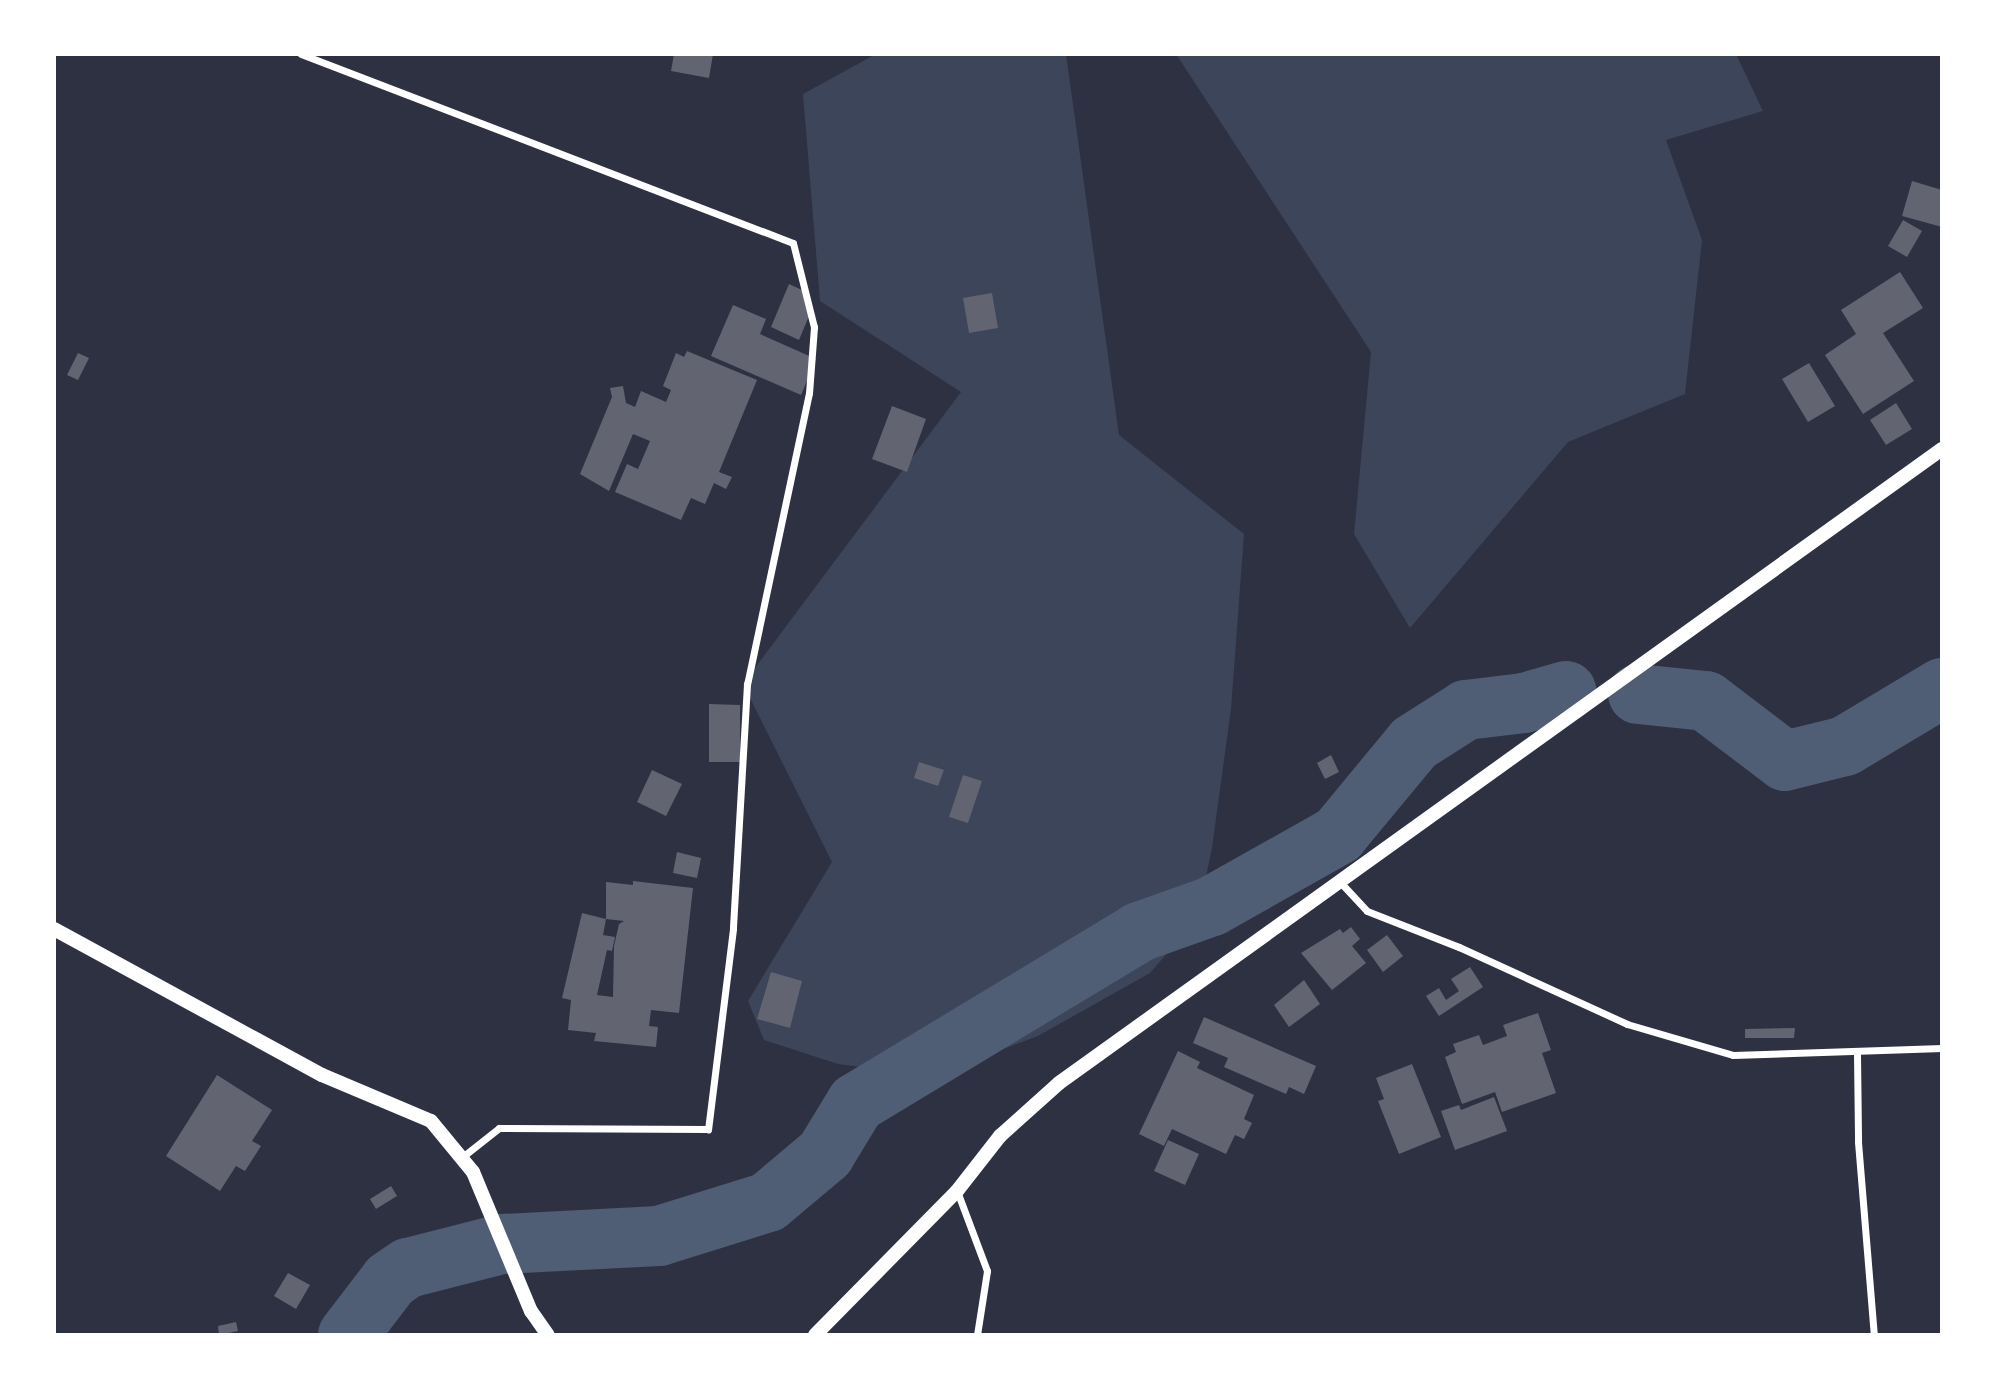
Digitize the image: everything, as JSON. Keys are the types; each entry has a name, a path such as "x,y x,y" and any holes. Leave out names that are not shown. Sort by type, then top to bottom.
{"main road":[{"path":"815,1335 957,1191 1000,1136 1059,1083 1341,883 1723,602 1942,449"},
{"path":"54,929 322,1076 431,1121 472,1172 531,1311 548,1335"}],"street":[{"path":"301,54 793,243 814,327 809,393 747,684 733,929 708,1129 499,1129 461,1158"},
{"path":"1341,883 1367,911 1459,947 1627,1024 1733,1055 1857,1054 1942,1048"},
{"path":"1857,1054 1858,1142 1874,1335"},
{"path":"957,1191 987,1271 977,1335"}],"shaded area":[{"path":"876,54 1066,54 1119,435 1244,534 1231,709 1212,848 1197,919 1150,973 1038,1036 930,1076 838,1064 764,1040 748,1001 832,862 743,684 961,392 820,301 803,94"},
{"path":"1176,54 1736,54 1763,111 1666,140 1702,240 1685,394 1568,442 1410,628 1354,534 1371,352"}],"building":[{"path":"674,54 713,54 709,78 671,71"},
{"path":"1912,181 1942,190 1942,227 1902,216"},
{"path":"1903,220 1922,231 1907,257 1888,246"},
{"path":"1900,272 1923,308 1883,333 1914,381 1863,414 1825,355 1856,334 1841,310"},
{"path":"789,284 802,290 809,316 799,340 771,327"},
{"path":"992,293 998,328 969,333 963,298"},
{"path":"733,305 766,319 760,334 816,359 801,395 711,356"},
{"path":"687,351 757,380 719,472 732,477 726,489 714,483 705,504 691,498 681,520 615,492 627,464 638,469 650,441 633,434 609,491 580,474 612,397 610,388 623,386 626,403 635,407 641,391 666,402 671,390 663,386 676,353 684,357"},
{"path":"78,353 89,358 78,380 67,375"},
{"path":"1809,363 1835,406 1808,422 1782,379"},
{"path":"1896,403 1912,429 1886,445 1870,420"},
{"path":"892,406 926,419 907,472 872,459"},
{"path":"709,704 740,705 740,762 709,762"},
{"path":"1331,755 1339,772 1325,779 1317,763"},
{"path":"919,762 944,770 938,786 914,778"},
{"path":"652,770 682,784 666,816 637,802"},
{"path":"963,775 982,781 968,823 949,817"},
{"path":"677,852 701,858 697,878 673,873"},
{"path":"633,881 693,888 679,1013 651,1010 649,1026 658,1027 656,1047 594,1041 596,1033 568,1030 571,1000 562,998 582,913 606,919 606,882 633,885","holes":["606,919 624,921 619,924 614,946 613,997 597,995 607,950 612,951 615,937 603,935"]},
{"path":"1351,927 1360,939 1352,946 1366,963 1332,990 1301,953 1340,929 1343,933"},
{"path":"1387,935 1403,956 1383,972 1367,950"},
{"path":"1470,967 1483,987 1439,1016 1426,996 1439,988 1446,1000 1459,991 1451,979"},
{"path":"771,972 802,981 790,1028 757,1019"},
{"path":"1304,980 1320,1004 1289,1027 1274,1005"},
{"path":"1538,1013 1551,1050 1542,1053 1556,1093 1502,1112 1495,1092 1462,1104 1445,1057 1456,1052 1453,1044 1479,1035 1483,1045 1507,1036 1503,1025"},
{"path":"1204,1017 1316,1066 1304,1094 1289,1087 1286,1094 1224,1067 1228,1058 1193,1043"},
{"path":"1795,1028 1794,1038 1745,1038 1745,1029"},
{"path":"1178,1051 1200,1062 1197,1068 1254,1095 1244,1119 1252,1123 1244,1139 1235,1135 1226,1154 1172,1129 1164,1146 1139,1134"},
{"path":"1412,1064 1441,1137 1399,1154 1378,1101 1384,1099 1376,1078"},
{"path":"217,1075 272,1110 252,1141 261,1146 245,1171 236,1166 220,1191 166,1156"},
{"path":"1494,1097 1507,1131 1455,1150 1441,1111 1459,1105 1461,1110"},
{"path":"1168,1140 1199,1154 1185,1185 1154,1171"},
{"path":"391,1186 397,1196 376,1209 370,1199"},
{"path":"288,1273 310,1285 296,1309 274,1296"},
{"path":"236,1322 238,1331 219,1335 218,1326"}],"waterway":[{"path":"1638,694 1706,701 1785,761 1845,746 1942,688"},
{"path":"348,1335 390,1280 408,1268 502,1244 659,1236 768,1202 825,1154 856,1103 1139,932 1212,906 1338,835 1414,743 1466,710 1524,703 1566,691"}]}
